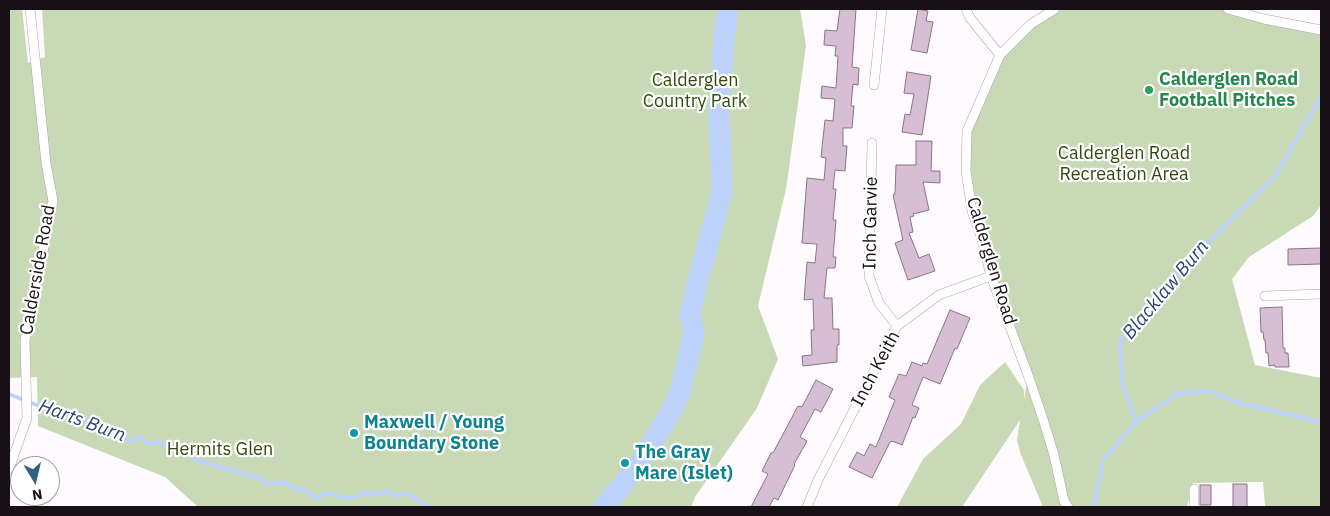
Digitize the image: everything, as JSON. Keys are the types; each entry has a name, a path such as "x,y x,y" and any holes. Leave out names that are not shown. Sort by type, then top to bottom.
{"street":[{"name":"Calderside Road","path":"9,469 27,418 25,340 53,201 46,163 30,9"},
{"path":"874,85 882,9"},
{"path":"966,9 970,18 1000,55"},
{"name":"Calderglen Road","path":"1055,9 1031,24 1000,55 967,130 966,171 972,211 981,236 991,276 1043,419 1054,455 1064,500 1068,507"},
{"path":"1228,9 1264,19 1321,30"},
{"name":"Inch Garvie","path":"872,142 869,276 879,303 897,326"},
{"name":"Inch Keith","path":"807,507 818,480 897,326 939,295 991,276"},
{"path":"1265,296 1321,294"},
{"path":"1194,488 1194,507"}],"green space":[{"path":"9,9 22,9 28,63 45,57 42,9 800,9 806,46 786,189 758,306 778,359 757,408 695,497 691,507 198,507 165,477 38,426 37,377 9,378"},
{"name":"Calderglen Road Recreation Area","path":"1055,9 1228,9 1321,30 1321,205 1313,216 1249,257 1232,279 1255,365 1321,378 1321,507 1265,506 1263,482 1193,483 1187,507 1043,507 1021,455 1017,440 1020,420 962,507 897,507 923,459 961,424 980,385 1005,362 1024,390 1024,400 1028,375 972,211 967,131 1000,55"}],"building":[{"path":"840,9 856,9 852,67 859,68 858,85 853,84 852,128 843,128 843,146 847,146 845,171 835,170 833,189 836,189 833,220 836,220 833,257 836,257 835,268 827,268 824,298 832,298 833,329 839,329 839,345 837,345 837,362 803,366 802,356 812,355 811,330 814,330 813,299 804,300 807,262 815,263 817,244 802,243 807,178 824,180 826,158 821,157 825,120 833,121 835,99 821,98 822,86 836,88 838,56 835,56 836,46 824,45 825,30 837,31"},
{"path":"918,9 928,11 926,21 933,22 927,53 911,50"},
{"path":"907,72 931,76 922,135 902,132 905,114 910,115 914,94 904,93"},
{"path":"916,141 932,141 931,171 940,171 940,183 923,182 929,210 913,214 914,216 910,217 913,232 909,233 919,258 929,254 935,271 908,280 895,243 903,240 893,195 895,194 896,165 916,165"},
{"path":"1321,248 1321,264 1288,265 1288,249"},
{"path":"1282,307 1283,348 1285,348 1285,353 1288,353 1289,367 1269,366 1265,340 1263,332 1261,332 1260,308"},
{"path":"950,310 970,318 940,384 923,377 912,405 919,408 915,418 913,417 902,445 890,442 872,478 849,467 857,452 864,456 870,444 876,447 895,400 889,397 899,374 906,376 912,362 922,366 923,363 927,364"},
{"path":"816,380 833,389 821,412 815,409 800,437 807,441 794,464 778,500 774,498 769,507 751,507 768,474 762,471 771,453 773,453 798,406 802,407"},
{"path":"1233,484 1247,484 1247,507 1233,507"},
{"path":"1200,485 1211,485 1211,505 1200,505"}],"waterway":[{"path":"604,507 637,467 668,417 680,392 694,334 690,313 722,192 719,113 728,9"},
{"name":"Blacklaw Burn","path":"1094,507 1103,460 1136,422 1122,384 1120,342 1153,307 1182,265 1275,176 1321,96"},
{"path":"1136,422 1177,394 1208,391 1239,403 1321,422"},
{"name":"Harts Burn","path":"9,394 114,432 129,441 140,437 148,444 159,442 200,461 259,478 266,484 286,482 294,489 302,489 310,493 315,499 326,493 342,498 359,496 363,492 373,495 387,491 391,495 408,494 429,507"}],"place":[{"name":"Calderglen Road Football Pitches","path":"1149,90"},
{"name":"Maxwell / Young Boundary Stone","path":"354,433"},
{"name":"The Gray Mare (Islet)","path":"625,463"}],"park label":[{"name":"Calderglen Country Park","path":"695,91"},
{"name":"Hermits Glen","path":"220,450"}]}
